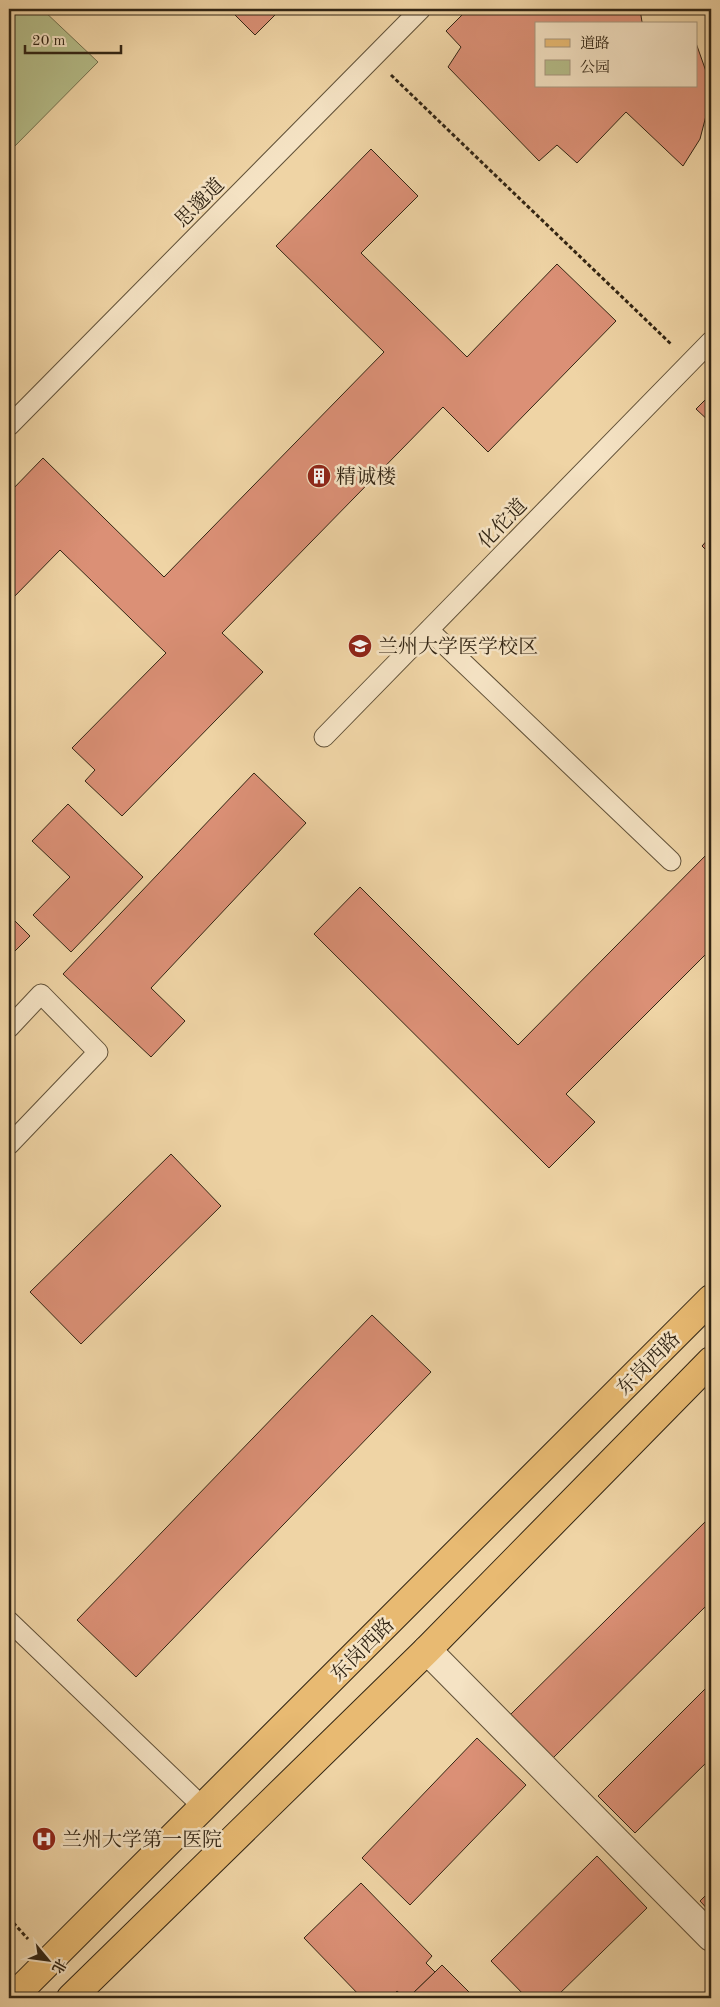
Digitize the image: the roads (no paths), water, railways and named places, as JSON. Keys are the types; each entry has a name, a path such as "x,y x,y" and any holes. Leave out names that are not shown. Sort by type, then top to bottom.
{"main road":[{"name":"东岗西路","path":"12,1998 711,1300"},
{"path":"71,1998 427,1650 711,1362"}],"street":[{"path":"427,1650 711,1937"}],"lane":[{"name":"思邈道","path":"9,426 421,9"},
{"name":"化佗道","path":"324,736 711,341"},
{"path":"429,630 671,861"},
{"path":"9,1028 41,994 98,1052 9,1145"},
{"path":"9,1620 204,1808"}],"place":[{"name":"精诚楼","path":"319,476"},
{"name":"兰州大学医学校区","path":"360,646"},
{"name":"兰州大学第一医院","path":"44,1839"}]}
